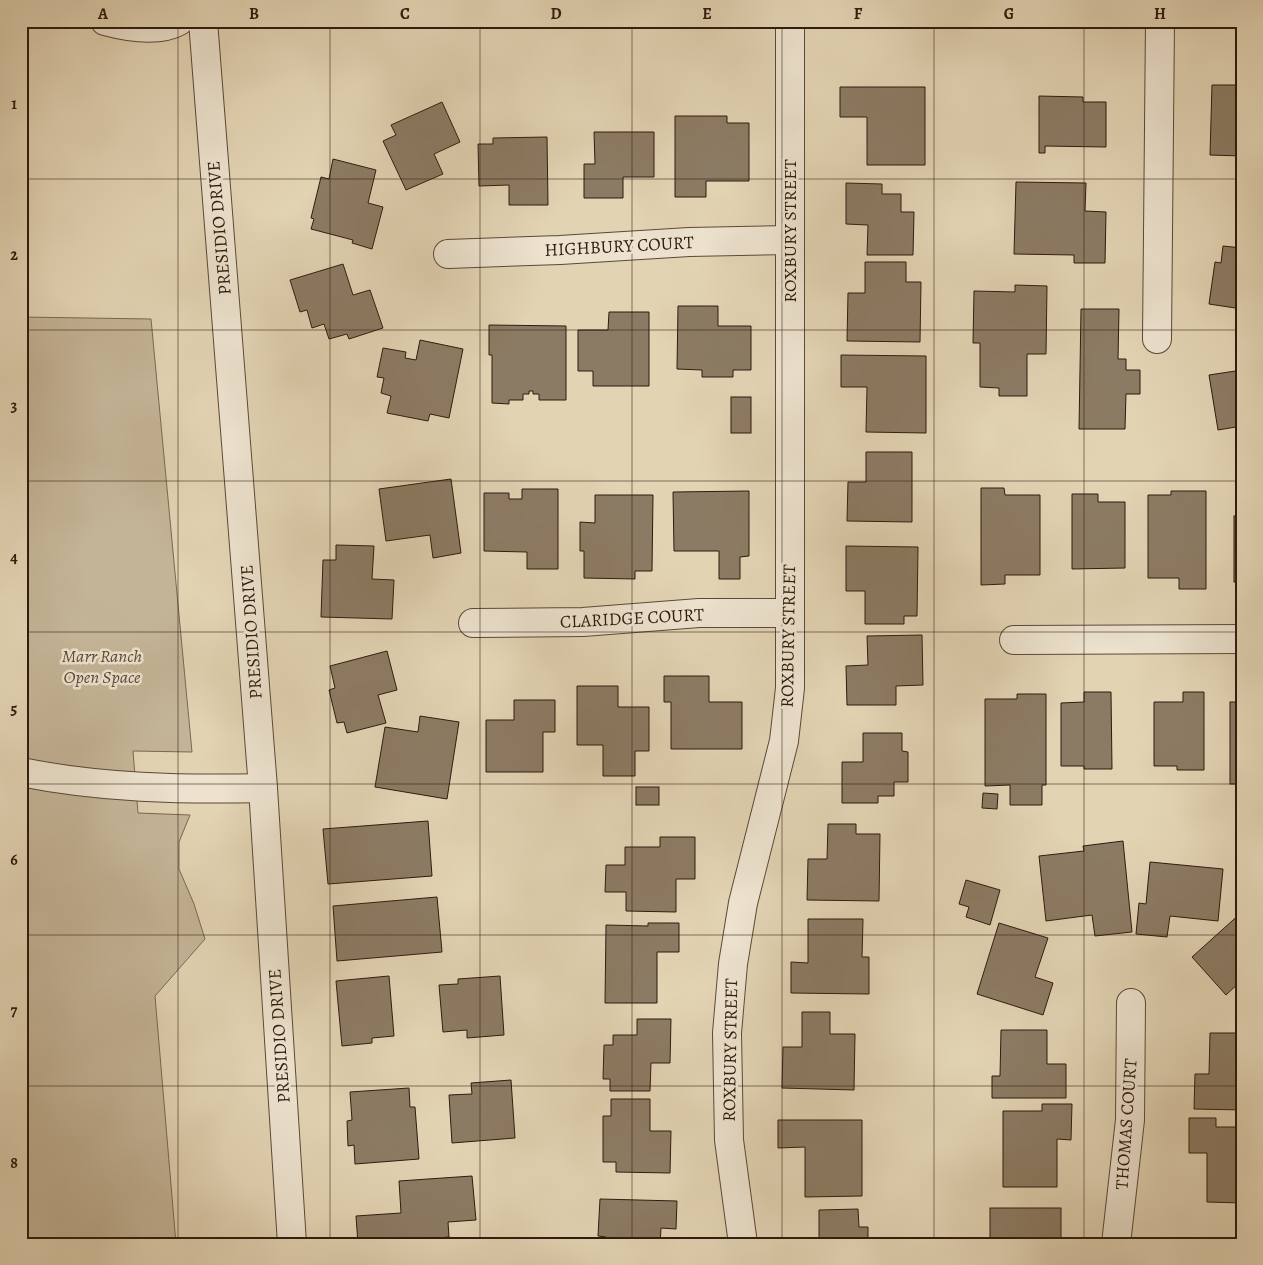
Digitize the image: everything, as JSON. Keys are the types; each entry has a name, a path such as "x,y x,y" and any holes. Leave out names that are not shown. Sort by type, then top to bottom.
{"street":[{"path":"105,21 143,28 172,26 179,21"},
{"name":"PRESIDIO DRIVE","path":"202,21 263,788 292,1244"},
{"name":"ROXBURY STREET","path":"743,1244 729,1140 727,1032 733,964 743,903 784,741 790,688 790,21"},
{"path":"1157,339 1160,21"},
{"name":"HIGHBURY COURT","path":"448,254 560,250 689,242 790,240"},
{"name":"CLARIDGE COURT","path":"473,623 583,622 699,613 790,613"},
{"path":"1014,640 1242,639"},
{"path":"21,772 59,779 191,789 263,788"},
{"name":"THOMAS COURT","path":"1116,1244 1130,1120 1131,1003"}],"green space":[{"name":"Marr Ranch Open Space","path":"21,317 151,319 192,752 133,751 138,813 190,815 179,842 179,869 194,904 205,939 155,996 176,1244 21,1244"}],"building":[{"path":"1212,85 1242,85 1242,156 1210,155"},
{"path":"840,87 925,87 925,165 867,165 867,117 840,117"},
{"path":"1039,96 1083,97 1083,102 1106,102 1106,147 1045,146 1045,153 1039,153"},
{"path":"442,102 460,142 434,154 443,174 406,190 383,141 396,135 391,125"},
{"path":"675,116 727,116 727,123 749,123 749,181 706,181 706,197 675,197"},
{"path":"594,132 654,132 654,177 623,177 623,198 584,198 584,164 595,164"},
{"path":"547,137 548,205 509,205 509,185 479,186 478,144 493,144 493,138"},
{"path":"333,159 376,170 368,203 383,207 372,249 352,243 353,240 311,229 314,219 311,218 321,177 329,179"},
{"path":"1016,182 1086,183 1085,211 1106,212 1105,263 1074,263 1074,255 1014,254"},
{"path":"846,183 882,184 882,194 901,194 901,212 914,212 913,255 867,255 868,225 846,224"},
{"path":"1223,246 1242,248 1242,309 1209,304 1215,262 1221,263"},
{"path":"865,262 906,262 906,282 921,282 920,342 847,341 848,293 865,293"},
{"path":"343,264 353,295 370,290 383,328 349,339 347,334 329,339 324,324 312,328 307,310 300,312 290,280"},
{"path":"1015,285 1047,286 1046,354 1027,354 1027,396 999,396 999,388 980,387 980,343 973,343 974,291 1015,292"},
{"path":"678,306 718,306 718,326 751,326 751,370 733,370 733,377 702,377 702,370 677,369"},
{"path":"1081,309 1119,309 1118,359 1126,359 1126,370 1140,370 1140,394 1126,394 1125,429 1079,429"},
{"path":"609,312 649,312 649,386 593,386 593,371 578,371 578,330 608,330"},
{"path":"489,325 566,326 566,400 539,400 539,394 533,394 533,391 529,391 529,394 523,394 523,400 509,400 509,404 492,403 492,355 489,355"},
{"path":"420,340 463,349 449,418 430,414 428,421 387,413 391,396 381,393 384,378 377,377 383,348 406,352 405,358 416,360"},
{"path":"841,355 926,356 926,433 866,432 867,387 841,387"},
{"path":"1242,370 1242,426 1218,430 1209,375"},
{"path":"731,397 751,397 751,433 731,433"},
{"path":"866,452 912,452 912,522 847,521 848,482 866,482"},
{"path":"451,479 461,553 433,558 430,535 386,541 379,489"},
{"path":"981,488 1004,488 1005,495 1040,495 1040,575 1005,575 1005,584 981,585"},
{"path":"522,489 558,489 558,569 527,569 527,552 484,551 484,493 509,493 509,499 522,499"},
{"path":"749,491 749,556 740,557 740,579 719,579 719,551 674,551 673,492"},
{"path":"1171,491 1206,491 1206,589 1179,589 1179,578 1148,578 1148,495 1171,495"},
{"path":"1072,494 1098,494 1098,502 1125,502 1125,568 1072,569"},
{"path":"595,495 653,495 652,571 635,571 635,579 584,578 584,551 580,551 580,522 595,523"},
{"path":"1234,516 1242,516 1242,582 1234,582"},
{"path":"336,545 374,546 372,579 394,580 392,619 321,617 323,560 336,560"},
{"path":"846,546 918,547 917,616 904,616 904,624 865,624 865,591 846,591"},
{"path":"922,635 923,685 896,686 896,705 847,705 846,666 868,665 867,636"},
{"path":"387,651 397,690 378,695 386,723 347,733 344,722 337,723 329,690 335,688 330,666"},
{"path":"664,676 709,676 709,702 742,702 742,749 671,749 671,702 664,702"},
{"path":"577,686 618,686 618,707 649,707 649,751 635,751 635,776 603,776 603,745 577,745"},
{"path":"1084,692 1111,692 1112,769 1084,769 1084,766 1061,766 1061,703 1084,702"},
{"path":"1183,692 1204,692 1204,770 1177,770 1177,766 1154,766 1154,702 1183,702"},
{"path":"1017,694 1046,694 1046,785 1042,785 1042,805 1010,805 1010,785 985,786 985,699 1017,699"},
{"path":"514,700 555,700 555,732 543,732 543,772 486,772 486,720 514,720"},
{"path":"1230,702 1242,702 1242,784 1230,784"},
{"path":"420,716 459,722 447,799 375,787 385,727 418,732"},
{"path":"863,733 902,733 902,751 908,752 908,782 894,782 894,796 878,796 878,803 842,803 842,762 863,762"},
{"path":"636,787 659,787 659,805 636,805"},
{"path":"983,793 998,794 997,809 982,808"},
{"path":"428,821 432,876 328,884 323,829"},
{"path":"828,824 856,824 856,834 880,834 879,901 807,900 808,859 827,859"},
{"path":"660,837 695,837 695,879 676,879 676,912 626,911 626,892 605,892 606,865 625,865 625,847 660,847"},
{"path":"1123,841 1132,932 1095,936 1092,915 1046,921 1039,856 1084,851 1083,846"},
{"path":"1150,862 1223,869 1218,921 1170,916 1167,937 1136,934 1139,903 1146,904"},
{"path":"966,880 1000,890 990,925 966,917 969,907 959,904"},
{"path":"437,897 442,952 337,961 333,906"},
{"path":"1242,912 1242,980 1226,995 1192,957"},
{"path":"808,919 863,919 862,957 869,957 869,994 791,993 791,962 808,963"},
{"path":"648,923 679,923 679,952 657,952 657,1003 605,1003 606,925 648,926"},
{"path":"999,923 1048,938 1035,977 1053,983 1043,1015 977,994"},
{"path":"389,976 394,1036 372,1038 372,1043 342,1046 336,981"},
{"path":"500,976 504,1035 467,1038 467,1030 443,1032 439,985 458,984 458,979"},
{"path":"802,1012 830,1012 830,1034 855,1034 854,1090 782,1088 783,1047 802,1047"},
{"path":"637,1019 671,1019 670,1063 651,1063 650,1091 610,1091 610,1079 603,1079 604,1045 613,1045 613,1035 637,1035"},
{"path":"1001,1030 1047,1030 1047,1064 1066,1064 1066,1098 992,1098 992,1076 1000,1076"},
{"path":"1210,1033 1242,1033 1242,1110 1194,1109 1195,1074 1209,1074"},
{"path":"511,1080 515,1138 452,1143 449,1095 472,1094 471,1083"},
{"path":"409,1088 410,1107 415,1107 419,1159 355,1164 354,1145 348,1146 347,1121 352,1120 350,1092"},
{"path":"611,1099 650,1099 650,1131 671,1131 670,1173 616,1172 616,1162 603,1162 603,1116 611,1116"},
{"path":"1042,1104 1072,1104 1071,1140 1057,1139 1057,1187 1003,1187 1003,1111 1042,1111"},
{"path":"1189,1118 1216,1118 1216,1127 1242,1127 1242,1203 1207,1202 1207,1153 1189,1153"},
{"path":"778,1120 862,1120 862,1196 805,1197 805,1147 778,1148"},
{"path":"472,1176 476,1220 448,1222 449,1237 428,1239 429,1244 358,1244 356,1216 401,1213 399,1181"},
{"path":"600,1199 677,1201 676,1229 661,1228 660,1244 606,1244 606,1237 598,1236"},
{"path":"990,1208 1061,1208 1061,1244 990,1244"},
{"path":"858,1209 859,1227 868,1227 868,1244 798,1244 798,1241 819,1241 819,1210"}]}
